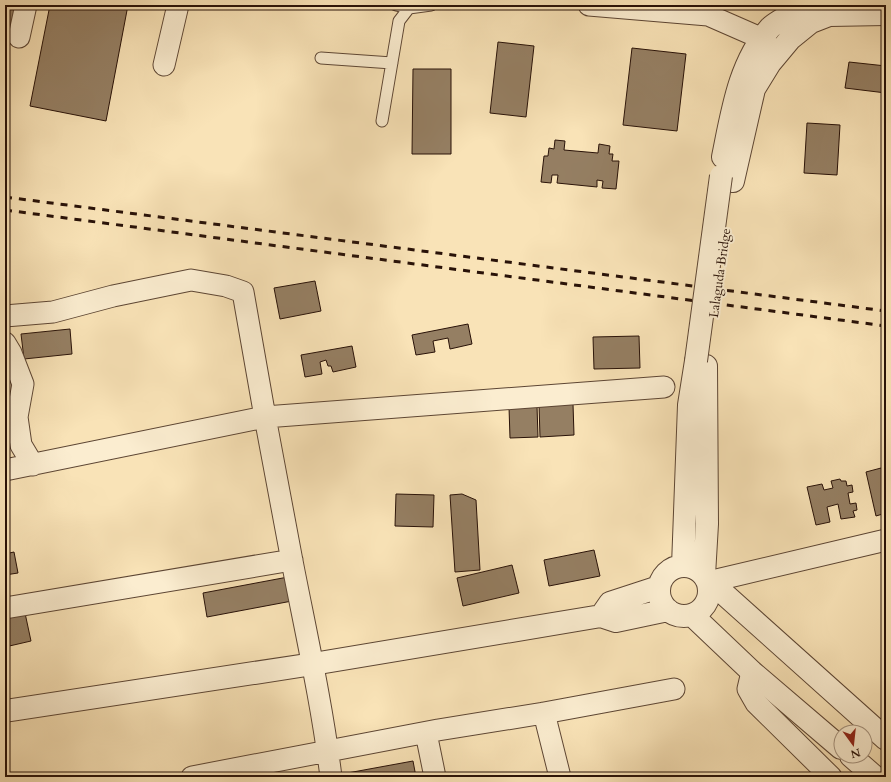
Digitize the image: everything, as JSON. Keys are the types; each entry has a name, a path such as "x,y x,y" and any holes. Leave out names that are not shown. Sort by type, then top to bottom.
{"street":[{"path":"19,37 26,5"},
{"path":"164,65 178,5"},
{"path":"590,5 708,15 756,36 770,47"},
{"path":"770,47 771,27 810,5"},
{"path":"770,47 790,39 811,22 829,16 886,14"},
{"name":"Lalaguda Bridge","path":"701,363 727,179 754,89 770,63 770,47"},
{"path":"5,316 53,312 113,296 190,280 226,286 243,292 265,417 313,664 331,777"},
{"path":"5,343 11,353 23,384 17,417 21,445 33,465"},
{"path":"682,566 689,405 701,363"},
{"path":"701,363 707,524 707,582 708,598 705,605 699,611 683,616 668,610 662,603 659,595 659,587 667,572 682,566 694,568 707,582 723,592 886,739"},
{"path":"5,470 265,417 664,387"},
{"path":"707,582 886,540"},
{"path":"5,608 292,560"},
{"path":"601,616 610,603 659,587"},
{"path":"5,711 313,664 601,616 616,621 668,610"},
{"path":"692,614 752,672 833,741"},
{"path":"752,672 748,689 756,703 831,777"},
{"path":"193,777 674,688"},
{"path":"544,713 560,777"},
{"path":"426,733 435,777"},
{"path":"861,764 876,777"}],"lane":[{"path":"396,5 409,8 431,5"},
{"path":"382,121 399,22 409,8"},
{"path":"321,58 392,63"}],"building":[{"path":"5,5 19,5 14,32 5,30"},
{"path":"50,5 128,5 106,121 30,106"},
{"path":"498,42 534,46 526,117 490,113"},
{"path":"632,48 686,54 677,131 623,125"},
{"path":"849,62 886,66 886,93 845,88"},
{"path":"413,69 451,69 451,154 412,154"},
{"path":"807,123 840,125 837,175 804,173"},
{"path":"555,140 565,141 564,150 598,153 599,144 610,146 609,154 613,154 612,161 619,161 616,189 602,188 603,181 597,180 597,187 557,183 558,175 552,175 551,183 541,182 544,156 548,156 549,148 554,149"},
{"path":"315,281 321,311 280,319 274,288"},
{"path":"468,324 472,344 450,349 448,338 433,341 435,352 416,355 412,335"},
{"path":"70,329 72,354 24,359 21,334"},
{"path":"639,336 640,368 594,369 593,337"},
{"path":"352,346 356,367 333,372 331,366 328,366 326,360 320,362 322,374 305,377 301,355"},
{"path":"573,404 574,435 540,437 539,405"},
{"path":"537,406 538,437 510,438 509,407"},
{"path":"881,468 884,477 886,477 886,513 876,516 866,472"},
{"path":"840,479 841,481 846,481 847,486 852,485 853,492 848,493 850,504 856,503 857,510 853,511 855,517 841,519 838,504 827,507 830,522 816,525 807,487 822,484 824,490 833,488 831,481"},
{"path":"396,494 434,495 433,527 395,526"},
{"path":"462,494 476,500 480,570 455,572 450,495"},
{"path":"594,550 600,576 549,586 544,560"},
{"path":"14,552 18,573 5,575 5,554"},
{"path":"512,565 519,593 463,606 457,578"},
{"path":"288,577 292,601 207,617 203,593"},
{"path":"25,613 31,641 5,647 5,617"},
{"path":"413,761 416,777 343,777 342,774"},
{"path":"294,773 295,777 270,777"}],"railway":[{"path":"5,197 886,311"},
{"path":"5,210 886,326"}]}
